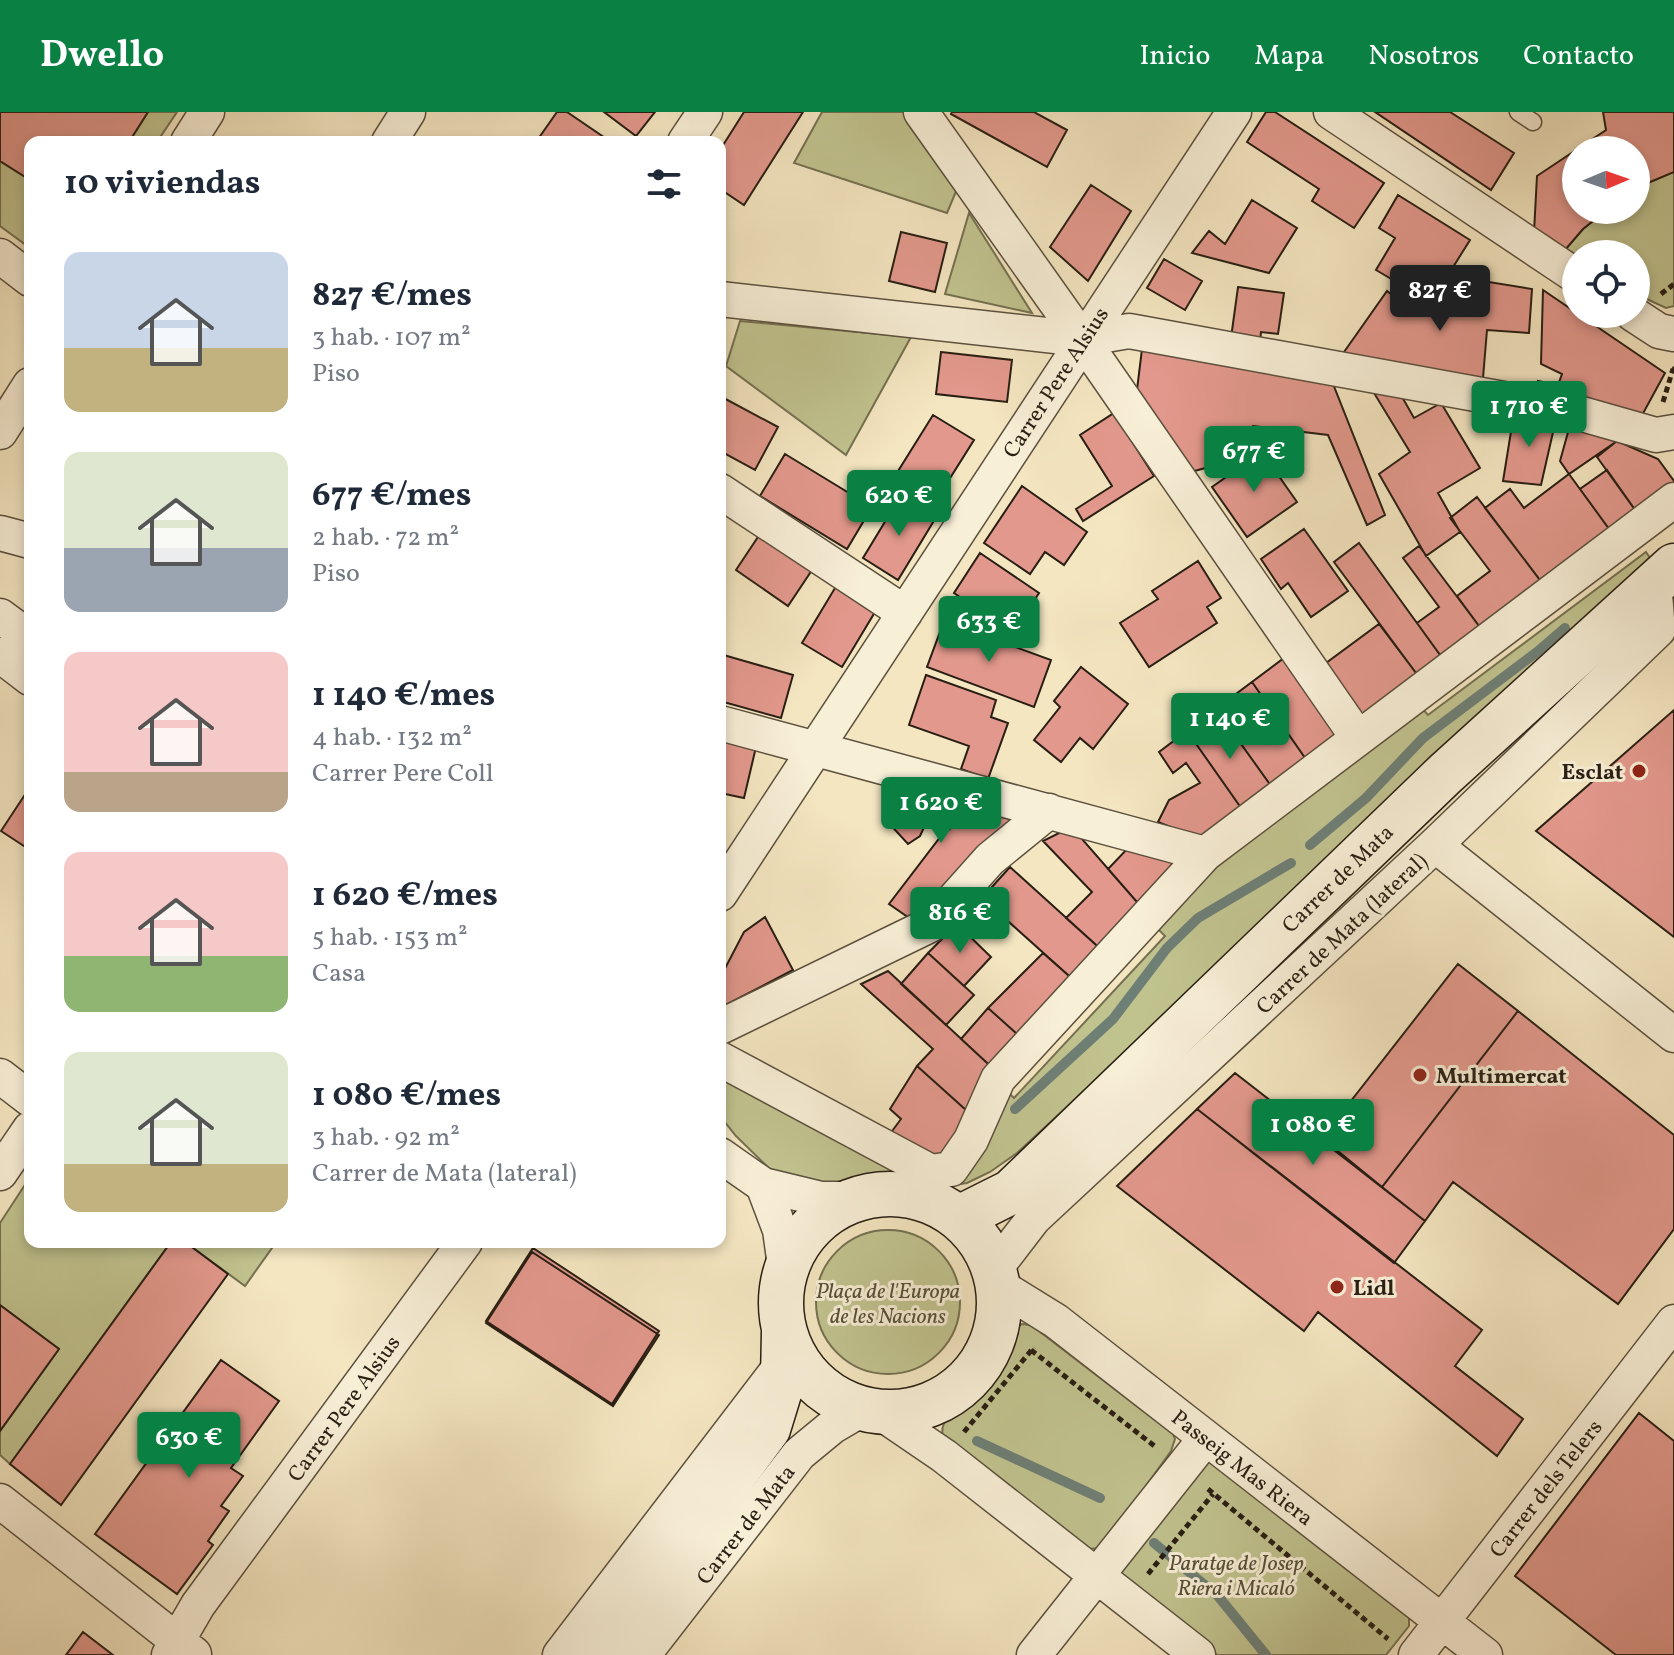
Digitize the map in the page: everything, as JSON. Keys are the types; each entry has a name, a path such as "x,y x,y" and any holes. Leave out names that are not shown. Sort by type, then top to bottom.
{"main road":[{"name":"Carrer de Mata","path":"959,1218 1011,1192 1445,774 1668,569"},
{"name":"Carrer de Mata","path":"993,1270 1011,1192"},
{"path":"885,1194 911,1196 937,1204 959,1218 976,1235 993,1270 999,1319 989,1350 970,1378 944,1398 914,1411 860,1407 812,1380 784,1346 781,1301 786,1273 796,1248 813,1226 834,1209 859,1199 885,1194"},
{"name":"Carrer de Mata","path":"601,1655 768,1429 783,1380 784,1346"},
{"name":"Carrer de Mata","path":"768,1429 813,1406 860,1407"}],"street":[{"path":"192,136 207,112"},
{"path":"393,136 408,112"},
{"path":"689,136 705,112"},
{"path":"921,112 1358,738"},
{"name":"Carrer Pere Alsius","path":"726,885 1234,112"},
{"path":"1331,112 1562,267"},
{"path":"0,256 24,274"},
{"path":"726,300 1082,339 1129,331 1575,412 1665,434"},
{"path":"0,432 24,394"},
{"path":"726,495 905,613"},
{"path":"726,1062 931,1172 951,1169 971,1140 998,1079 1205,854 1674,500"},
{"path":"0,533 24,539"},
{"name":"Carrer de Mata (lateral)","path":"993,1270 1034,1218 1435,845 1658,630 1668,569"},
{"path":"0,616 24,634"},
{"path":"0,655 24,673"},
{"path":"726,724 1205,854"},
{"path":"726,1024 932,924 990,859 1049,811"},
{"path":"1435,845 1674,1035"},
{"path":"0,1076 24,1094"},
{"path":"0,1173 24,1138"},
{"path":"726,1159 763,1185 821,1199 859,1199"},
{"path":"763,1185 780,1230 786,1273"},
{"name":"Carrer Pere Alsius","path":"181,1651 198,1605 461,1248"},
{"name":"Passeig Mas Riera","path":"993,1270 1205,1439 1485,1655"},
{"name":"Carrer dels Telers","path":"1405,1650 1442,1621 1674,1322"},
{"path":"560,1655 784,1346"},
{"path":"860,1407 944,1456 1198,1655"},
{"name":"Carrer de Mata","path":"643,1655 799,1454 860,1407"},
{"path":"1034,1655 1205,1439"},
{"path":"0,1501 181,1651"}],"lane":[{"path":"1518,112 1533,122"}],"path":[{"path":"1660,338 1673,369 1665,434"},
{"path":"944,1456 1056,1321"},
{"path":"1031,1350 1182,1468 1405,1650"},
{"path":"1154,1567 1213,1494"}],"green space":[{"path":"148,112 177,112 161,136 133,136"},
{"path":"822,112 914,112 960,182 947,213 794,163"},
{"path":"0,161 24,176 24,244 0,226"},
{"path":"1674,172 1674,306 1666,308 1650,301 1650,240 1574,240 1589,224 1650,224 1650,182"},
{"path":"969,213 1032,313 945,294"},
{"path":"740,321 911,337 846,455 726,366"},
{"path":"1646,552 1650,558 1614,602 1017,1153 990,1172 967,1183 928,1189 949,1178 1004,1088 1014,1098 1165,936 1157,928 1209,864 1421,707 1428,715"},
{"path":"726,1080 928,1189 876,1179 815,1191 778,1177 726,1124"},
{"path":"24,1186 24,1248 167,1248 10,1464 0,1455 0,1431 59,1349 0,1305 0,1223"},
{"name":"Plaça de l'Europa de les Nacions","path":"888,1230 915,1236 939,1251 954,1275 960,1302 954,1329 939,1353 915,1368 888,1374 861,1368 837,1353 822,1329 816,1302 822,1275 837,1251 861,1236"},
{"path":"193,1248 272,1248 245,1286"},
{"name":"Paratge de Josep Riera i Micaló","path":"1022,1324 1031,1325 1173,1434 1175,1439 1171,1451 1098,1548 1090,1549 943,1438 945,1420 986,1382 1006,1341"},
{"name":"Paratge de Josep Riera i Micaló","path":"1209,1462 1409,1616 1409,1626 1386,1655 1217,1655 1122,1580 1122,1565 1201,1464"}],"building":[{"path":"0,112 148,112 133,136 24,136 24,176 0,161"},
{"path":"557,112 567,112 602,136 540,136"},
{"path":"604,112 655,112 636,136"},
{"path":"744,112 803,112 744,205 726,193 726,140"},
{"path":"952,112 1034,112 1067,130 1047,167"},
{"path":"1266,112 1275,112 1384,183 1354,228 1312,201 1319,189 1247,142"},
{"path":"1375,112 1450,112 1514,153 1491,190"},
{"path":"1603,112 1674,112 1674,172 1650,182 1650,136 1597,136 1606,130"},
{"path":"1562,159 1562,224 1589,224 1574,240 1562,240 1562,248 1534,232 1537,176"},
{"path":"1091,185 1131,211 1088,281 1050,247"},
{"path":"1398,195 1470,240 1445,280 1431,272 1424,282 1400,268 1393,280 1376,270 1395,238 1379,228"},
{"path":"1252,200 1297,228 1269,273 1192,253 1209,231 1225,244"},
{"path":"901,232 947,243 935,292 889,281"},
{"path":"1164,259 1202,281 1185,310 1147,288"},
{"path":"1464,278 1532,289 1529,333 1487,330 1482,390 1337,362 1387,291 1407,307 1414,297 1428,306 1438,286 1463,302"},
{"path":"1238,287 1284,293 1278,334 1261,332 1260,342 1231,338"},
{"path":"1543,290 1562,303 1562,328 1599,328 1665,373 1640,419 1538,400 1538,381 1558,385 1562,374 1541,364"},
{"path":"1142,349 1333,384 1385,515 1367,525 1328,435 1253,426 1233,449 1239,459 1187,473 1136,398"},
{"path":"941,352 1012,360 1007,402 936,394"},
{"path":"1374,393 1401,395 1414,418 1441,403 1480,468 1438,493 1460,532 1426,556 1379,474 1410,452"},
{"path":"726,399 778,427 755,470 726,454"},
{"path":"1114,413 1154,476 1083,521 1076,509 1112,486 1080,435"},
{"path":"1514,413 1556,419 1541,485 1503,481"},
{"path":"933,415 974,440 935,502 895,476"},
{"path":"1570,425 1617,441 1569,474 1560,461"},
{"path":"1617,441 1658,459 1674,481 1674,487 1638,514 1597,457"},
{"path":"1262,452 1297,502 1247,537 1212,487"},
{"path":"785,454 872,507 847,549 760,496"},
{"path":"1607,470 1638,514 1612,533 1580,489"},
{"path":"1569,474 1612,533 1543,584 1485,508 1510,489 1524,508"},
{"path":"1022,486 1087,532 1064,565 1045,552 1030,574 984,543"},
{"path":"900,497 935,519 898,580 863,558"},
{"path":"1477,497 1543,584 1482,630 1457,596 1490,571 1450,518"},
{"path":"1304,529 1348,591 1311,617 1288,583 1281,589 1261,559"},
{"path":"762,531 814,567 788,606 736,570"},
{"path":"1359,543 1443,659 1419,677 1334,562"},
{"path":"1419,546 1482,630 1443,659 1417,623 1439,607 1403,558"},
{"path":"980,553 1039,593 1013,633 954,593"},
{"path":"1198,561 1221,598 1207,607 1217,623 1149,667 1120,623 1158,599 1152,591"},
{"path":"838,583 878,607 842,667 802,643"},
{"path":"944,621 1051,660 1034,707 927,667"},
{"path":"1379,624 1419,677 1361,720 1322,666"},
{"path":"726,656 793,675 781,718 726,703"},
{"path":"1284,658 1343,741 1310,765 1252,682"},
{"path":"1081,667 1128,704 1093,749 1080,738 1061,762 1034,740 1060,707 1054,701"},
{"path":"926,675 996,700 991,717 1008,723 988,779 961,769 969,746 909,725"},
{"path":"1252,682 1310,765 1274,790 1216,709"},
{"path":"1216,709 1274,790 1244,812 1187,731"},
{"name":"Esclat","path":"1674,710 1674,937 1536,831"},
{"path":"1187,731 1244,812 1205,841 1158,822 1169,800 1200,783 1186,763 1173,773 1159,752"},
{"path":"726,740 756,747 744,798 726,794"},
{"path":"908,786 1016,818 915,922 889,904 941,836 956,824 931,812 920,836 908,844 885,819"},
{"path":"24,796 24,846 1,831"},
{"path":"1067,829 1076,832 1144,910 1104,952 1066,918 1092,892 1043,841"},
{"path":"1129,847 1173,855 1186,867 1144,910 1108,869"},
{"path":"1010,867 1104,952 1077,983 982,898"},
{"path":"765,917 793,970 726,1005 726,966 744,932"},
{"path":"957,924 991,957 964,986 928,953"},
{"path":"928,953 974,995 946,1025 901,984"},
{"path":"1043,953 1077,983 1026,1042 988,1008"},
{"name":"Multimercat","path":"1458,964 1518,1011 1382,1187 1322,1138"},
{"path":"888,971 998,1073 966,1110 917,1066 933,1049 861,984"},
{"path":"988,1008 1026,1042 998,1073 961,1039"},
{"path":"1518,1011 1674,1135 1674,1229 1618,1304 1453,1182 1425,1221 1382,1187"},
{"path":"917,1066 966,1110 951,1161 887,1138 901,1119 890,1109"},
{"path":"1235,1073 1425,1221 1394,1263 1197,1109"},
{"name":"Lidl","path":"1197,1109 1482,1330 1455,1366 1523,1419 1497,1456 1318,1312 1304,1331 1117,1186"},
{"path":"167,1248 193,1248 228,1274 61,1505 10,1464"},
{"path":"533,1248 659,1331 612,1404 486,1321"},
{"path":"532,1252 659,1335 613,1406 486,1323"},
{"path":"0,1305 59,1349 0,1431"},
{"path":"221,1360 279,1401 231,1468 243,1476 221,1506 229,1511 208,1541 213,1545 177,1594 95,1534"},
{"path":"1639,1413 1674,1441 1674,1655 1616,1655 1515,1576"},
{"path":"83,1632 113,1655 66,1655"}],"waterway":[{"path":"1310,845 1366,798 1423,738 1565,628"},
{"path":"1015,1109 1113,1019 1167,948 1198,918 1291,863"},
{"path":"977,1441 1100,1498"},
{"path":"1154,1543 1218,1596 1266,1655"}],"place":[{"name":"Esclat","path":"1639,771"},
{"name":"Multimercat","path":"1420,1075"},
{"name":"Lidl","path":"1337,1287"}]}
